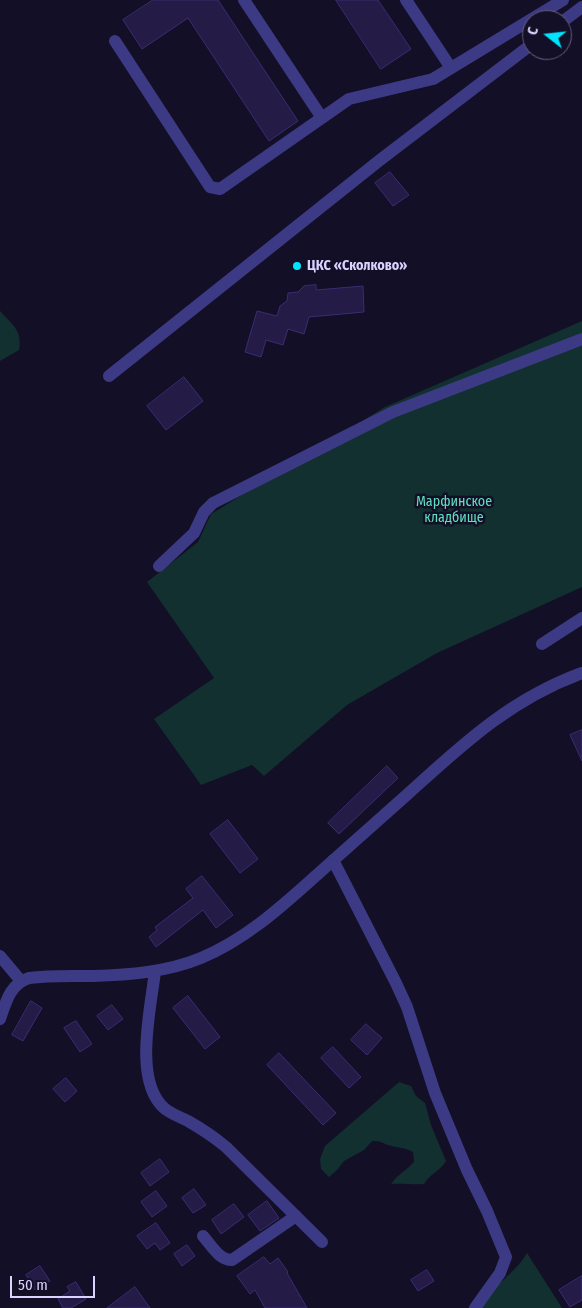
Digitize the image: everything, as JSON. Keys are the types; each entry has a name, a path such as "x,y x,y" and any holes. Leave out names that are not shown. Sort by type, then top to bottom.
{"street":[{"path":"244,0 322,118"},
{"path":"406,0 451,68"},
{"path":"115,41 210,187 220,189 349,99 434,79 563,0"},
{"path":"109,376 380,160 522,52"},
{"path":"159,566 194,533 204,512 213,503 405,407 582,339"},
{"path":"542,644 582,618"},
{"path":"0,1019 11,991 21,981 40,976 95,976 156,971 176,967 226,946 248,933 281,907 475,734 528,698 558,682 582,673"},
{"path":"333,860 407,1008 435,1094 506,1257 500,1273 475,1308"},
{"path":"0,956 21,981"},
{"path":"156,971 146,1048 148,1074 156,1099 166,1110 203,1130 218,1141 322,1242"},
{"path":"203,1236 221,1257 232,1260 296,1216"}],"green space":[{"path":"0,311 16,328 20,343 19,350 0,361"},
{"name":"Марфинское кладбище","path":"582,321 582,587 437,653 347,705 264,776 252,765 201,785 154,719 214,678 147,582 198,542 211,514 385,407"},
{"path":"399,1082 411,1086 416,1096 425,1103 431,1125 446,1161 424,1184 391,1184 414,1162 413,1152 372,1141 364,1150 344,1161 329,1177 321,1169 320,1159 325,1146"},
{"path":"527,1253 562,1308 480,1308 490,1293"}],"building":[{"path":"153,0 218,0 298,121 269,141 188,18 142,49 123,20"},
{"path":"336,0 378,0 411,49 381,69"},
{"path":"390,172 409,195 393,206 375,183"},
{"path":"316,285 316,290 363,286 364,312 309,317 304,334 288,329 283,345 266,340 261,357 245,352 257,311 277,316 280,306 287,301 288,293 298,292 304,286"},
{"path":"184,377 203,401 166,430 147,406"},
{"path":"582,730 582,761 570,735"},
{"path":"387,766 398,778 339,834 328,823"},
{"path":"228,820 258,859 240,873 210,834"},
{"path":"202,876 233,915 216,928 203,910 156,947 149,937 157,930 155,927 193,898 186,889"},
{"path":"188,996 220,1037 205,1049 173,1008"},
{"path":"31,1001 42,1008 23,1041 12,1035"},
{"path":"112,1005 123,1019 108,1030 97,1016"},
{"path":"76,1021 92,1044 80,1052 64,1028"},
{"path":"366,1024 382,1038 367,1055 351,1040"},
{"path":"333,1047 361,1077 349,1088 321,1058"},
{"path":"279,1053 336,1113 323,1125 267,1065"},
{"path":"66,1078 77,1091 65,1102 53,1089"},
{"path":"160,1159 169,1172 150,1186 141,1173"},
{"path":"194,1189 206,1205 193,1213 182,1198"},
{"path":"156,1191 167,1206 152,1217 141,1202"},
{"path":"267,1201 279,1218 260,1231 248,1215"},
{"path":"234,1204 244,1217 221,1234 212,1220"},
{"path":"156,1223 170,1243 160,1250 155,1243 147,1249 137,1236"},
{"path":"187,1245 195,1256 182,1266 174,1254"},
{"path":"264,1257 270,1264 278,1258 288,1272 307,1308 265,1308 255,1290 250,1294 237,1276"},
{"path":"40,1266 50,1281 35,1290 26,1275"},
{"path":"427,1270 434,1281 418,1291 411,1280"},
{"path":"582,1276 582,1300 570,1307 559,1290"},
{"path":"76,1282 86,1299 71,1308 63,1308 58,1299 70,1291 67,1287"},
{"path":"135,1287 150,1308 107,1308"}],"place":[{"name":"ЦКС «Сколково»","path":"297,266"}]}
